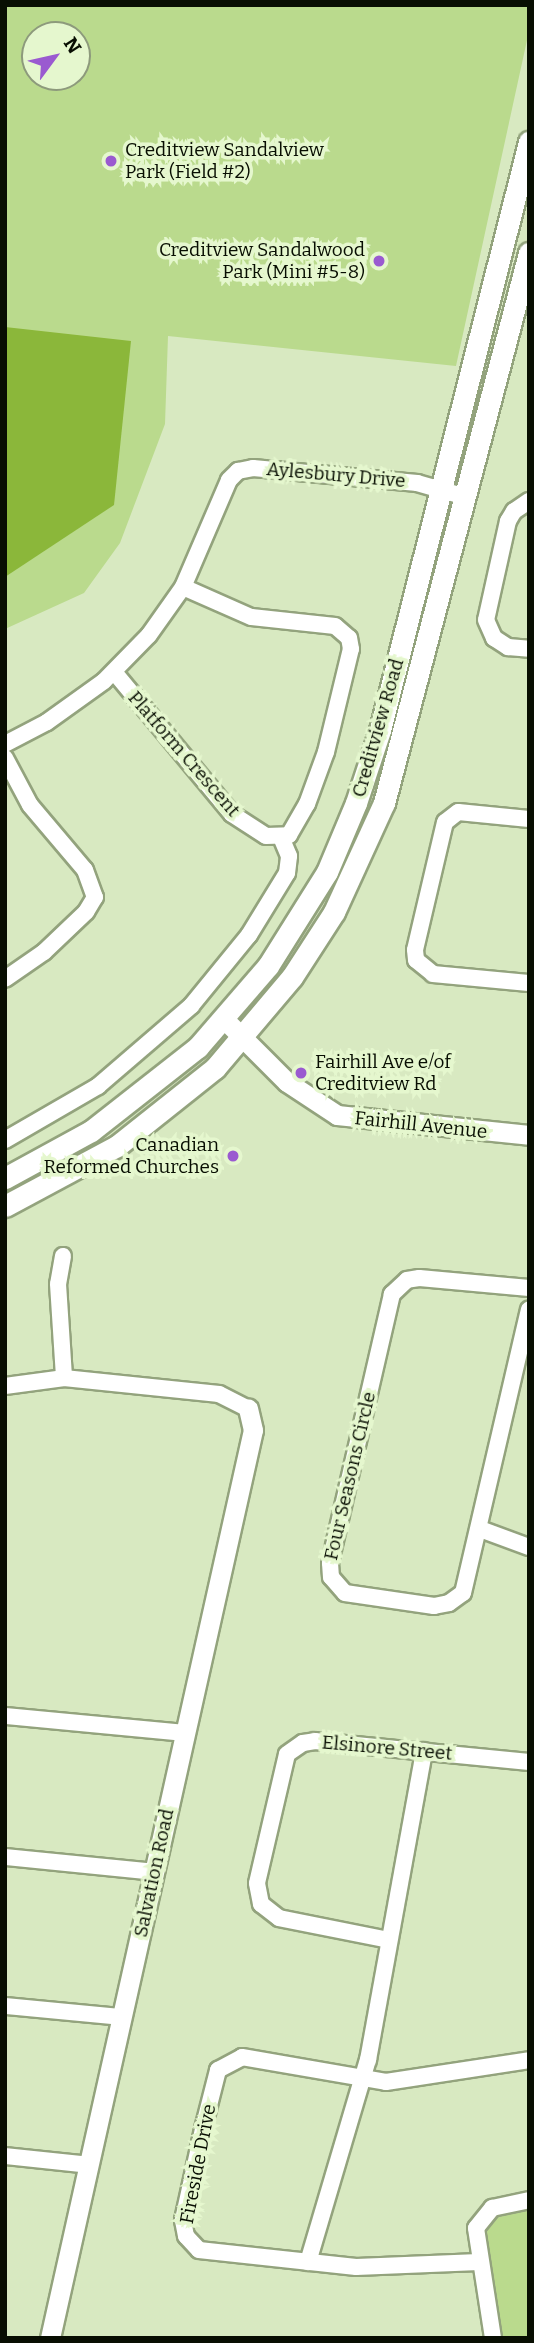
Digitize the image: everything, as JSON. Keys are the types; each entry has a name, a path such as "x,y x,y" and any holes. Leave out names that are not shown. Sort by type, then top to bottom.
{"main road":[{"name":"Creditview Road","path":"5,1178 58,1151 131,1104 223,1019 288,938 344,835 380,730 529,142"},
{"name":"Creditview Road","path":"5,1206 83,1167 144,1126 215,1068 292,977 326,926 375,825 466,497 529,253"}],"street":[{"name":"Aylesbury Drive","path":"5,744 56,716 115,673 183,587 229,480 238,471 253,468 417,483 466,497"},
{"path":"529,500 513,511 508,521 486,620 494,638 508,647 529,649"},
{"path":"5,1140 98,1086 191,1006 249,935 287,873 289,856 281,837 296,828 319,773 351,649 349,638 335,626 243,614 183,587"},
{"name":"Platform Crescent","path":"115,673 232,814 266,836 281,837"},
{"path":"5,758 30,805 85,870 95,897 86,912 44,952 5,979"},
{"path":"529,819 458,812 444,822 415,950 416,960 433,974 529,983"},
{"name":"Fairhill Avenue","path":"223,1019 303,1095 337,1115 529,1135"},
{"path":"63,1256 58,1284 64,1378"},
{"name":"Four Seasons Circle","path":"529,1288 419,1278 395,1290 330,1572 339,1589 355,1597 444,1605 466,1588 529,1310"},
{"path":"5,1386 64,1378 219,1394 248,1409"},
{"name":"Salvation Road","path":"50,2338 253,1430 248,1409"},
{"path":"480,1529 529,1547"},
{"path":"5,1716 186,1733"},
{"name":"Elsinore Street","path":"389,1940 279,1918 261,1904 257,1883 284,1760 291,1749 315,1741 529,1762"},
{"path":"308,2262 363,2079 424,1751"},
{"path":"5,1857 155,1872"},
{"path":"5,2006 122,2017"},
{"name":"Fireside Drive","path":"479,2262 403,2268 205,2252 186,2236 183,2220 215,2078 225,2063 253,2057 363,2079 425,2079 529,2060"},
{"path":"5,2156 90,2165"},
{"path":"493,2338 475,2238 484,2214 498,2206 529,2200"}],"green space":[{"path":"5,5 529,5 529,31 456,366 168,336 165,424 120,543 84,593 5,629"},
{"path":"5,327 131,341 114,505 5,577"},
{"path":"529,2209 529,2338 502,2338 484,2232 499,2215"}],"place":[{"name":"Creditview Sandalview Park (Field #2)","path":"111,161"},
{"name":"Creditview Sandalwood Park (Mini #5-8)","path":"379,261"},
{"name":"Fairhill Ave e/of Creditview Rd","path":"301,1073"},
{"name":"Canadian Reformed Churches","path":"233,1156"}]}
